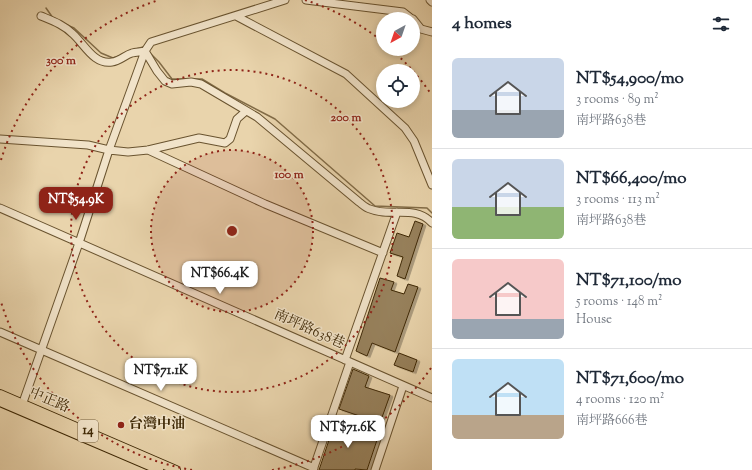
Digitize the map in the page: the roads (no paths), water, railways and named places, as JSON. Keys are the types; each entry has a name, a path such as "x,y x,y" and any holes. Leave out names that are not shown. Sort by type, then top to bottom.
{"main road":[{"name":"中正路","path":"0,394 21,407 159,470"},
{"name":"中正路","path":"0,402 21,407 176,470"}],"street":[{"path":"21,407 79,243 109,150 145,51 151,42 285,0"},
{"path":"306,0 403,12"},
{"path":"41,16 59,23 74,35 91,54 105,62 114,62 132,53 145,51"},
{"path":"236,16 346,74 405,128 414,141 432,185"},
{"path":"420,28 432,32"},
{"path":"145,51 165,81 172,84 190,82 201,84 257,117 359,202 370,209 414,213 427,218 432,223"},
{"path":"0,139 88,146 128,152 148,150 199,138 225,143 230,139 237,119 246,111"},
{"path":"148,150 265,204 383,253"},
{"name":"南坪路638巷","path":"0,208 432,398"},
{"path":"0,332 314,469 347,361 397,212"},
{"path":"375,470 403,386"}],"waterway":[{"path":"46,8 53,18"},
{"path":"67,25 74,28 101,53 113,58 119,56"},
{"path":"136,49 143,47"},
{"path":"151,54 172,79 187,79"},
{"path":"193,79 202,79 225,93 275,119 375,206 427,208 432,213"}],"place":[{"name":"台灣中油","path":"121,425"}]}
